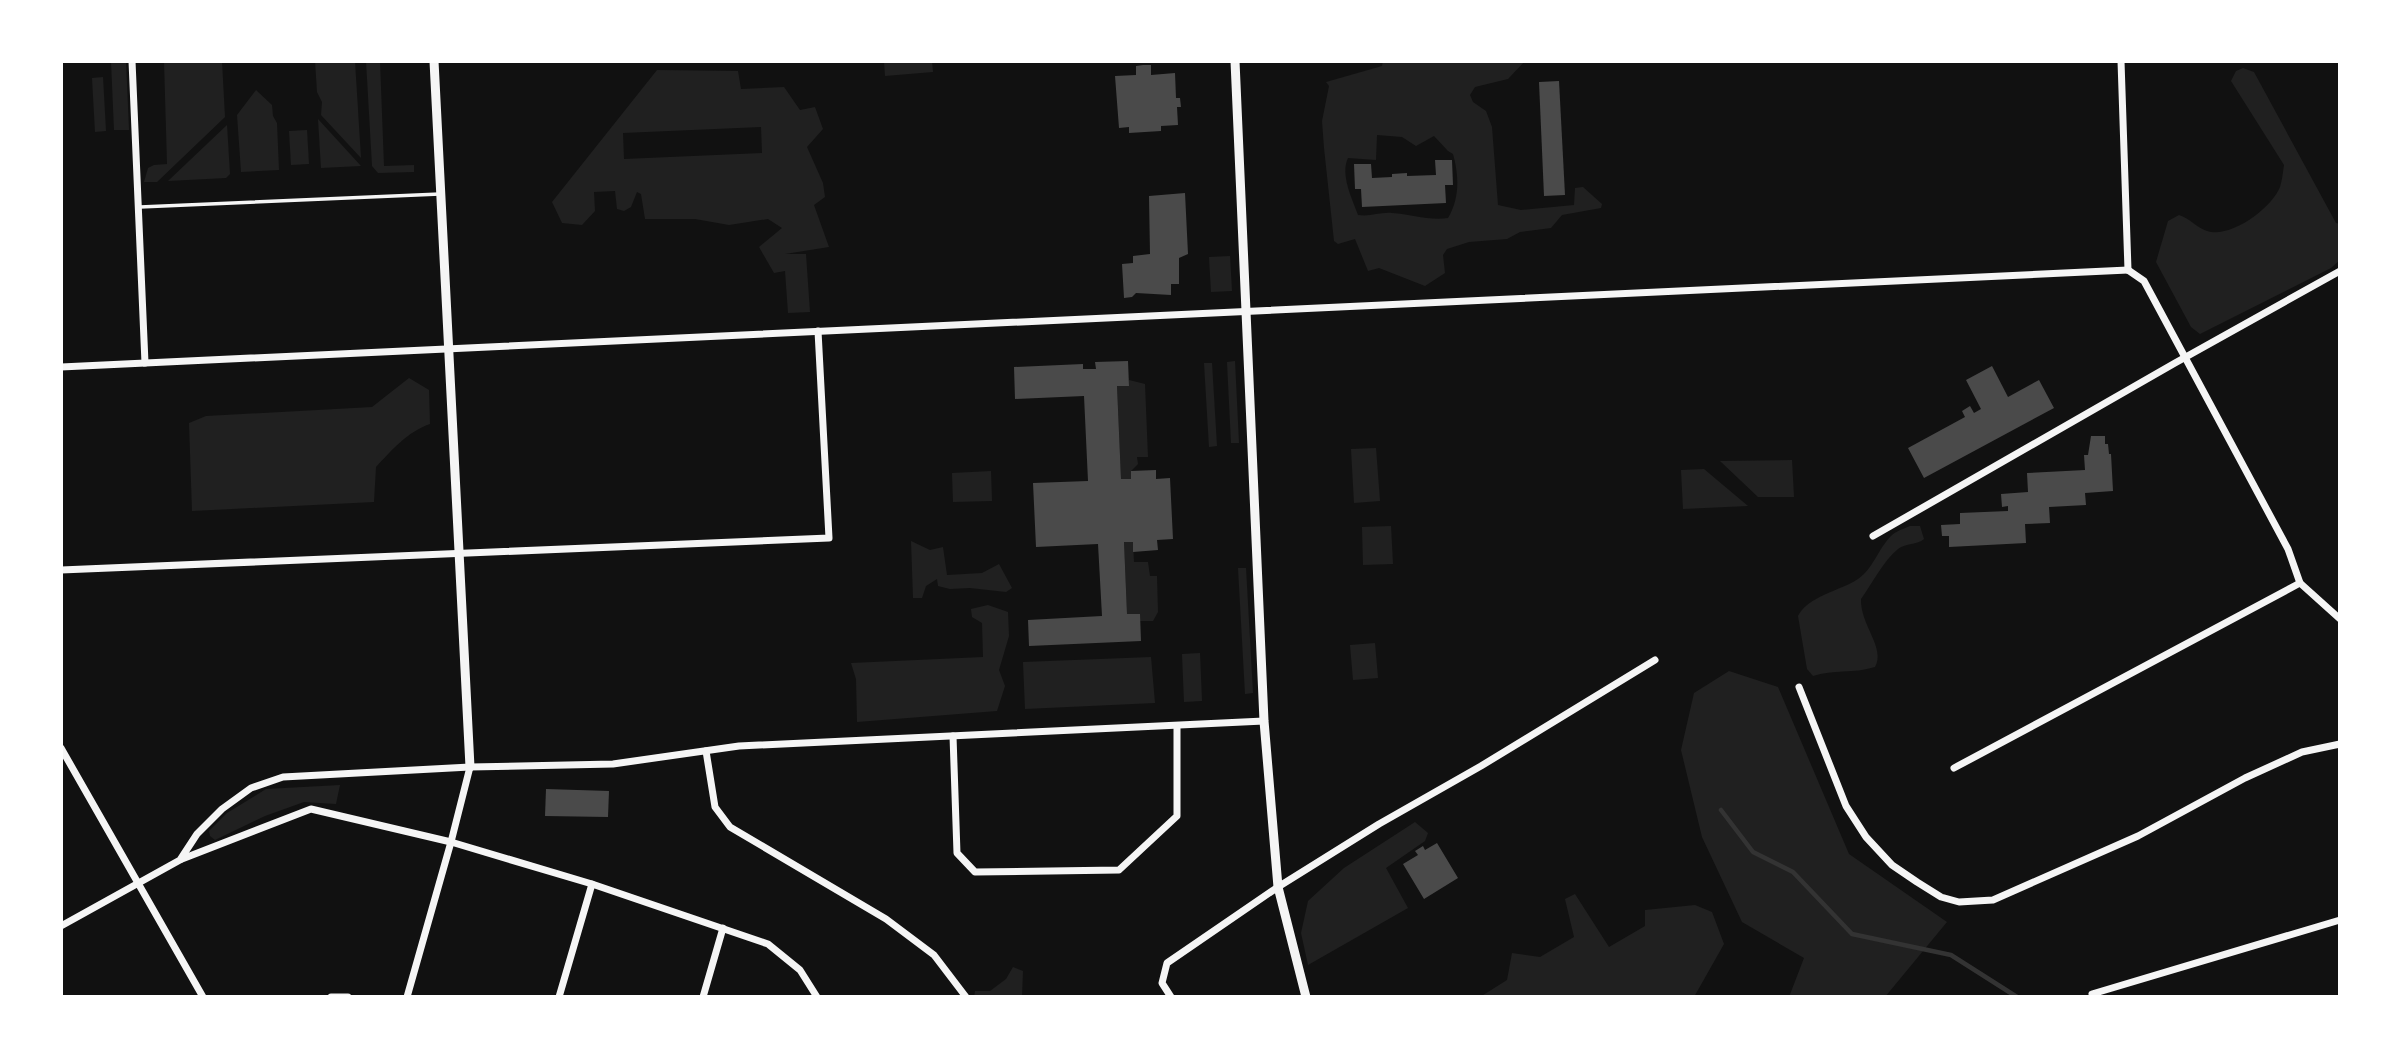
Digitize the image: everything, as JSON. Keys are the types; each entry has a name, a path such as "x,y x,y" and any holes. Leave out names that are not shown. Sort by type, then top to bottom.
{"street":[{"path":"132,61 145,363"},
{"path":"407,997 470,767 434,61"},
{"path":"1235,61 1264,721 1278,887 1306,997"},
{"path":"2121,61 2128,270"},
{"path":"61,367 2128,270 2144,281 2288,550 2300,583 2340,619"},
{"path":"1873,536 2340,271"},
{"path":"61,570 829,538 818,331"},
{"path":"1954,768 2300,583"},
{"path":"1171,997 1162,983 1167,963 1278,887 1655,660"},
{"path":"1800,687 1846,806 1866,837 1892,865 1941,897 1959,902 1993,900 2138,836 2245,778 2302,752 2340,744"},
{"path":"180,860 197,834 222,809 251,789 283,777 470,767 613,764 740,746 1264,721"},
{"path":"953,736 957,853 975,872 1119,870 1177,816 1177,726"},
{"path":"61,748 202,997"},
{"path":"706,751 715,807 730,827 897,926 934,955 966,997"},
{"path":"61,926 180,860 311,809 451,842 592,884 768,944 800,970 817,997"},
{"path":"559,997 592,884"},
{"path":"2092,995 2340,919"},
{"path":"704,997 723,928"},
{"path":"331,997 348,997"}],"lane":[{"path":"138,208 441,194"}],"shaded area":[{"path":"111,61 126,61 129,130 114,130"},
{"path":"164,61 222,61 225,117 157,182 144,182 148,168 167,164"},
{"path":"315,61 355,61 361,158 321,115 322,102 317,92"},
{"path":"366,61 380,61 384,166 414,165 414,172 378,173 372,166"},
{"path":"884,61 932,61 933,72 885,76"},
{"path":"1383,61 1525,61 1508,79 1475,87 1470,95 1473,102 1486,111 1492,127 1498,205 1521,210 1574,205 1575,188 1583,187 1602,204 1601,208 1562,215 1551,228 1520,232 1507,239 1469,242 1447,249 1443,255 1445,273 1425,286 1379,268 1368,271 1355,239 1338,244 1334,241 1322,121 1329,86 1326,82 1382,66","holes":["1377,135 1402,137 1416,146 1434,136 1453,154 1457,186 1455,203 1448,218 1434,219 1392,213 1358,215 1346,179 1348,158 1376,160"]},
{"path":"2243,68 2254,72 2336,223 2340,224 2340,260 2331,268 2200,334 2191,327 2156,262 2168,221 2179,215 2203,230 2216,232 2238,226 2259,212 2276,195 2284,165 2231,81 2236,71"},
{"path":"657,70 738,71 741,89 784,87 800,110 815,107 823,129 807,147 823,183 825,197 814,205 829,247 785,254 806,254 810,312 788,313 785,271 774,273 759,247 782,228 768,219 729,225 695,219 645,219 641,194 637,192 631,207 624,211 617,209 615,191 594,192 595,211 582,225 562,223 552,202","holes":["761,127 762,153 624,159 623,133"]},
{"path":"103,77 106,131 95,132 92,78"},
{"path":"256,90 272,105 277,123 279,170 241,172 237,115"},
{"path":"318,119 361,166 321,168"},
{"path":"227,125 230,174 226,178 168,181"},
{"path":"307,130 309,164 291,165 289,131"},
{"path":"1230,256 1232,291 1211,292 1209,257"},
{"path":"1235,361 1239,443 1231,443 1227,362"},
{"path":"1204,363 1212,363 1217,446 1209,447"},
{"path":"409,378 429,390 430,424 407,437 376,467 374,502 192,511 189,423 206,416 372,407"},
{"path":"1129,380 1145,384 1148,457 1137,457 1138,464 1131,471 1131,479 1121,479 1117,386 1129,386"},
{"path":"1376,448 1380,501 1354,503 1351,449"},
{"path":"1792,460 1794,497 1758,497 1720,461"},
{"path":"1704,469 1748,506 1683,509 1681,470"},
{"path":"991,471 992,501 953,502 952,473"},
{"path":"1391,526 1393,564 1363,565 1362,527"},
{"path":"1910,526 1920,526 1924,539 1901,547 1893,554 1861,599 1864,618 1877,652 1875,667 1813,676 1807,669 1798,616 1809,603 1858,579 1868,570 1891,536"},
{"path":"911,541 930,550 943,547 947,575 982,573 999,564 1012,588 1006,592 950,589 938,586 937,579 926,586 922,598 913,598"},
{"path":"1124,542 1133,542 1134,562 1148,562 1150,576 1157,576 1158,612 1153,621 1140,621 1139,614 1127,614"},
{"path":"1238,568 1246,568 1253,693 1245,694"},
{"path":"988,605 1008,612 1009,636 999,670 1005,686 997,711 857,722 856,679 851,663 983,657 982,623 972,617 971,609"},
{"path":"1375,643 1378,678 1353,680 1350,645"},
{"path":"1200,653 1202,701 1184,702 1182,654"},
{"path":"1151,657 1155,703 1025,709 1023,662"},
{"path":"1729,671 1778,687 1849,854 1947,922 1885,997 1789,997 1804,958 1742,922 1702,837 1681,750 1694,693"},
{"path":"340,785 336,804 304,802 265,816 215,840 210,836 209,831 227,813 266,789"},
{"path":"1415,822 1428,833 1425,841 1386,868 1408,908 1308,965 1301,933 1308,901 1344,868"},
{"path":"1575,894 1609,947 1645,926 1645,910 1695,905 1712,912 1724,944 1694,997 1480,997 1507,980 1512,953 1540,957 1574,937 1565,899"},
{"path":"1013,967 1023,971 1022,997 974,997 975,991 990,991 1006,979"}],"building":[{"path":"1151,65 1151,75 1175,73 1176,98 1180,98 1181,107 1177,107 1178,125 1161,126 1161,131 1129,133 1129,127 1119,128 1115,76 1136,75 1136,66"},
{"path":"1559,81 1565,195 1544,196 1539,82"},
{"path":"1435,160 1452,160 1453,185 1445,185 1446,203 1362,207 1361,189 1355,189 1354,164 1371,164 1372,178 1407,173 1407,176 1436,175"},
{"path":"1185,193 1188,254 1179,258 1179,284 1171,284 1171,295 1136,293 1132,297 1124,298 1122,264 1133,263 1133,256 1150,254 1149,196"},
{"path":"1128,361 1129,386 1117,386 1121,479 1131,479 1131,471 1156,470 1156,479 1170,478 1173,539 1157,540 1158,550 1133,552 1133,542 1124,542 1127,614 1140,614 1141,641 1029,646 1028,620 1102,616 1098,544 1036,547 1033,483 1088,481 1084,396 1015,399 1014,367 1083,364 1083,369 1096,369 1095,362"},
{"path":"1992,366 2008,397 2039,380 2054,408 1924,478 1908,448 1965,417 1962,411 1970,406 1974,413 1981,409 1966,380"},
{"path":"2091,436 2105,436 2105,444 2108,444 2111,454 2113,491 2085,493 2086,505 2049,507 2050,523 2025,524 2026,543 1949,547 1949,536 1942,536 1941,525 1960,524 1960,513 2008,511 2008,506 2002,507 2001,494 2028,492 2027,473 2085,470 2084,455 2088,455"},
{"path":"546,789 609,791 608,817 545,816"},
{"path":"1437,843 1458,878 1424,899 1403,864 1418,855 1415,851 1423,846 1425,850"}],"waterway":[{"path":"1721,810 1753,852 1793,872 1852,934 1951,955 2017,997"}]}
